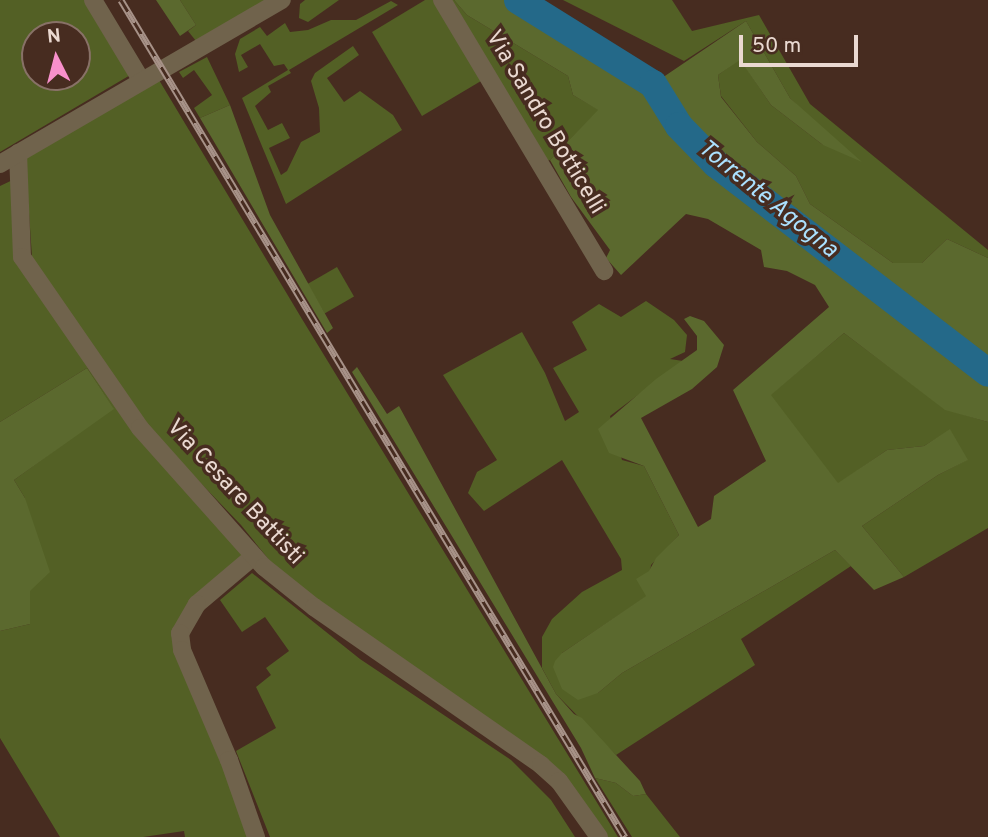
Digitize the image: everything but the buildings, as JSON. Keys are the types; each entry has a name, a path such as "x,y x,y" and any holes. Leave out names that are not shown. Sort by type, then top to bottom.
{"street":[{"path":"93,0 141,80"},
{"path":"0,164 282,0"},
{"name":"Via Sandro Botticelli","path":"442,0 604,271"},
{"name":"Via Cesare Battisti","path":"18,153 22,257 139,428 254,556 314,607 541,765 559,781 599,837"},
{"path":"254,556 197,604 180,633 182,650 229,760 256,837"}],"green space":[{"path":"0,0 86,0 132,74 0,152"},
{"path":"156,0 180,0 196,25 180,36"},
{"path":"180,0 266,0 196,41 188,31 196,25"},
{"path":"305,0 339,0 308,22 299,18 300,4"},
{"path":"425,0 433,0 481,81 422,116 372,32"},
{"path":"449,0 454,0 467,15 568,76 573,95 599,110 550,160 544,162"},
{"path":"454,0 515,0 651,87 677,127 714,165 988,376 988,422 945,410 844,333 771,395 838,483 887,450 924,446 950,429 968,460 938,475 862,526 904,577 874,590 835,550 622,673 598,693 578,700 562,689 553,667 555,661 562,653 646,596 636,579 649,571 656,558 679,535 644,466 609,453 598,429 656,379 697,350 697,336 684,319 690,316 704,321 724,345 717,367 692,389 641,418 698,527 711,519 714,496 766,461 733,390 829,307 815,285 787,271 764,267 761,250 708,219 686,214 621,275 606,258 610,250 571,197 550,160 598,110 573,95 568,76 467,15"},
{"path":"563,0 672,0 692,31 759,15 810,104 988,250 988,258 947,239 922,263 893,263 810,204 796,176 757,142 721,96 718,75 740,59 771,105 823,145 813,121 790,98 746,21 684,61"},
{"path":"391,1 398,5 289,70 291,73 268,86 271,92 255,106 268,130 282,123 290,138 269,148 281,175 287,171 301,142 320,132 319,108 311,81 315,73 353,46 359,55 327,78 344,102 360,91 393,115 402,130 286,204 242,98 288,70 284,64 274,66 260,44 241,55 248,67 239,72 235,54 240,39 260,27 267,36 285,23 290,32 308,30 331,20 356,20"},
{"path":"746,21 790,98 862,162 823,145 771,105 740,60 718,75 721,97 757,142 796,176 810,204 893,263 922,263 947,239 988,258 988,368 718,161 682,124 656,82"},
{"path":"207,57 230,105 200,118 194,108 212,95 194,70 183,78 179,72"},
{"path":"156,75 618,837 608,837 568,780 305,591 270,561 241,525 143,423 32,257 25,154"},
{"path":"230,105 270,215 333,328 327,333 200,118"},
{"path":"19,177 22,257 140,428 254,556 180,633 256,837 185,837 184,831 143,837 60,837 0,738 0,631 30,624 25,498 14,480 113,408 87,368 0,422 0,186"},
{"path":"337,267 354,296 325,313 308,284"},
{"path":"646,301 674,320 687,335 685,352 670,359 683,361 610,416 622,460 644,466 679,535 651,565 647,596 562,653 598,693 622,673 835,550 851,566 741,639 755,665 616,755 556,694 542,668 542,637 552,619 582,592 622,570 621,559 562,460 484,511 468,493 477,472 497,460 443,375 522,332 545,373 565,421 579,412 553,368 587,350 572,322 599,304 621,317"},
{"path":"844,333 945,409 988,422 988,528 904,577 862,526 938,475 967,460 950,430 924,446 887,450 838,484 770,395"},
{"path":"357,367 387,414 399,406 556,694 640,781 646,794 633,796 616,783 595,778 581,748 352,372"},
{"path":"87,368 114,409 14,480 25,498 50,572 30,591 30,624 0,631 0,422"},
{"path":"252,573 360,659 511,760 551,800 575,837 270,837 236,751 276,728 256,687 271,675 266,668 289,651 265,617 242,632 220,600"},
{"path":"595,778 616,783 633,796 646,794 680,837 632,837"}],"waterway":[{"name":"Torrente Agogna","path":"518,0 653,84 679,126 716,164 988,373"}],"railway":[{"path":"121,0 625,837"}]}
